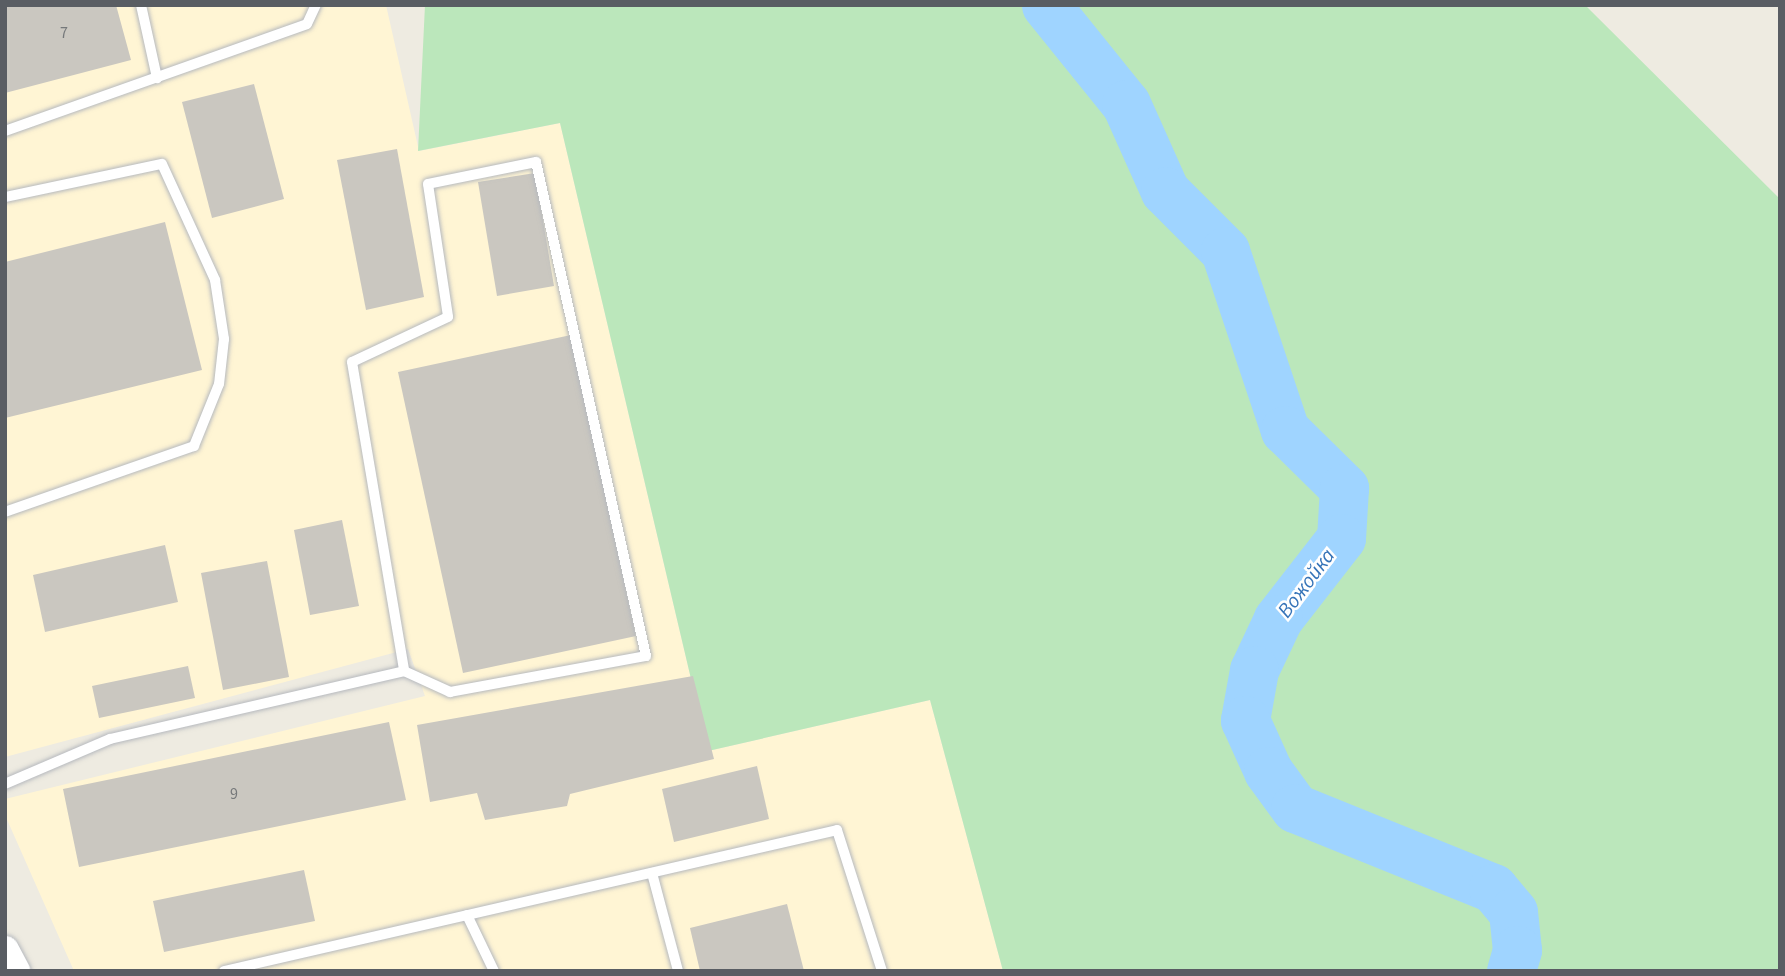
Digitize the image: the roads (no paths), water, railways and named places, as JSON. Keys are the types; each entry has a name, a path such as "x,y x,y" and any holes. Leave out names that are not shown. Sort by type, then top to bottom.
{"street":[{"path":"5,950 16,971"}],"lane":[{"path":"141,5 157,78"},
{"path":"5,131 307,24 316,5"},
{"path":"5,783 110,739 404,671 450,692 646,656 536,162 428,184 448,317 352,362 404,671"},
{"path":"5,197 162,164 215,279 224,339 219,384 194,446 5,512"},
{"path":"224,971 837,830 882,971"},
{"path":"652,873 678,971"},
{"path":"467,915 494,971"}],"waterway":[{"name":"Вожойка","path":"1046,5 1126,104 1165,191 1225,251 1285,430 1344,488 1341,538 1278,619 1254,670 1245,720 1268,771 1295,808 1493,888 1513,912 1517,950 1511,971"}]}
